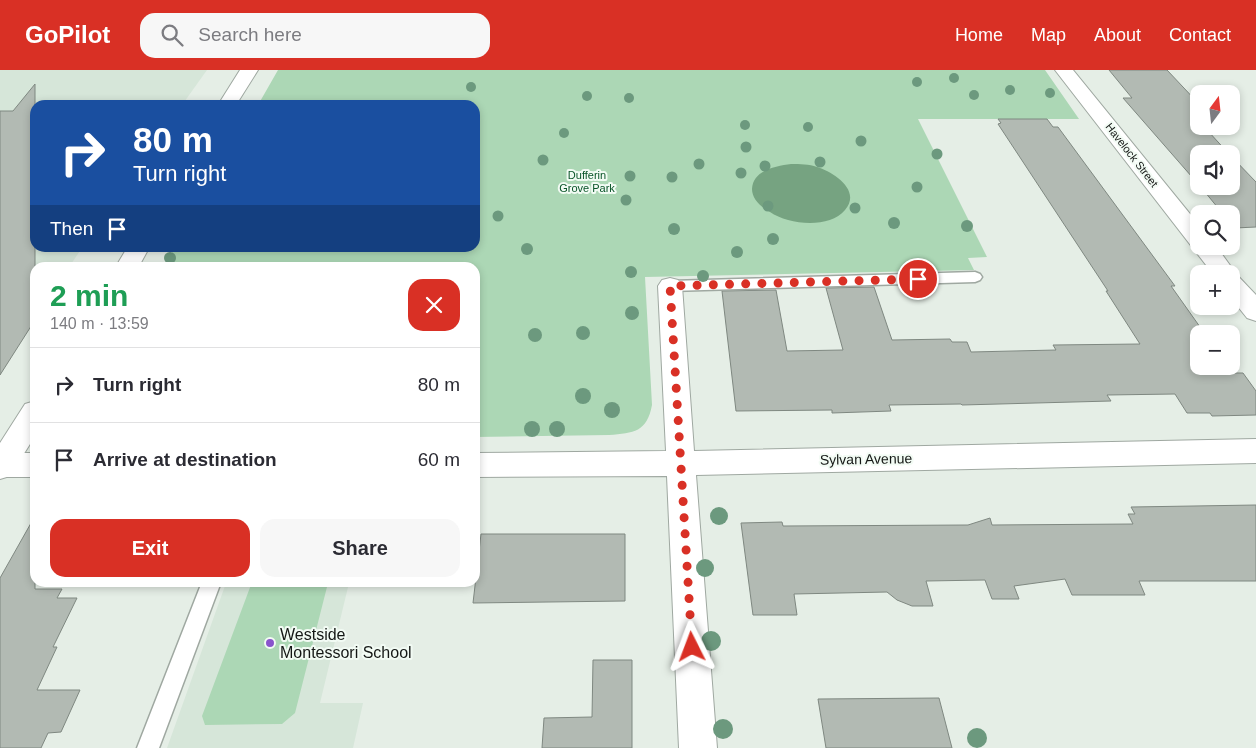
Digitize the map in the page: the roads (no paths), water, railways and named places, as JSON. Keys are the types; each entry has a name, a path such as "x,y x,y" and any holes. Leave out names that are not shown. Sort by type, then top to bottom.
{"street":[{"path":"230,100 249,70"},
{"name":"Havelock Street","path":"1064,70 1190,229"},
{"path":"1211,255 1219,265"},
{"path":"670,286 698,748"},
{"path":"1240,292 1256,312"},
{"path":"1,466 30,420"},
{"name":"Sylvan Avenue","path":"480,465 682,463 1256,451"},
{"path":"1,466 30,465"}],"lane":[{"path":"670,286 975,277"},
{"path":"148,748 210,587"}],"place":[{"name":"Westside Montessori School","path":"270,643"}],"park label":[{"name":"Dufferin Grove Park","path":"587,181"}]}
